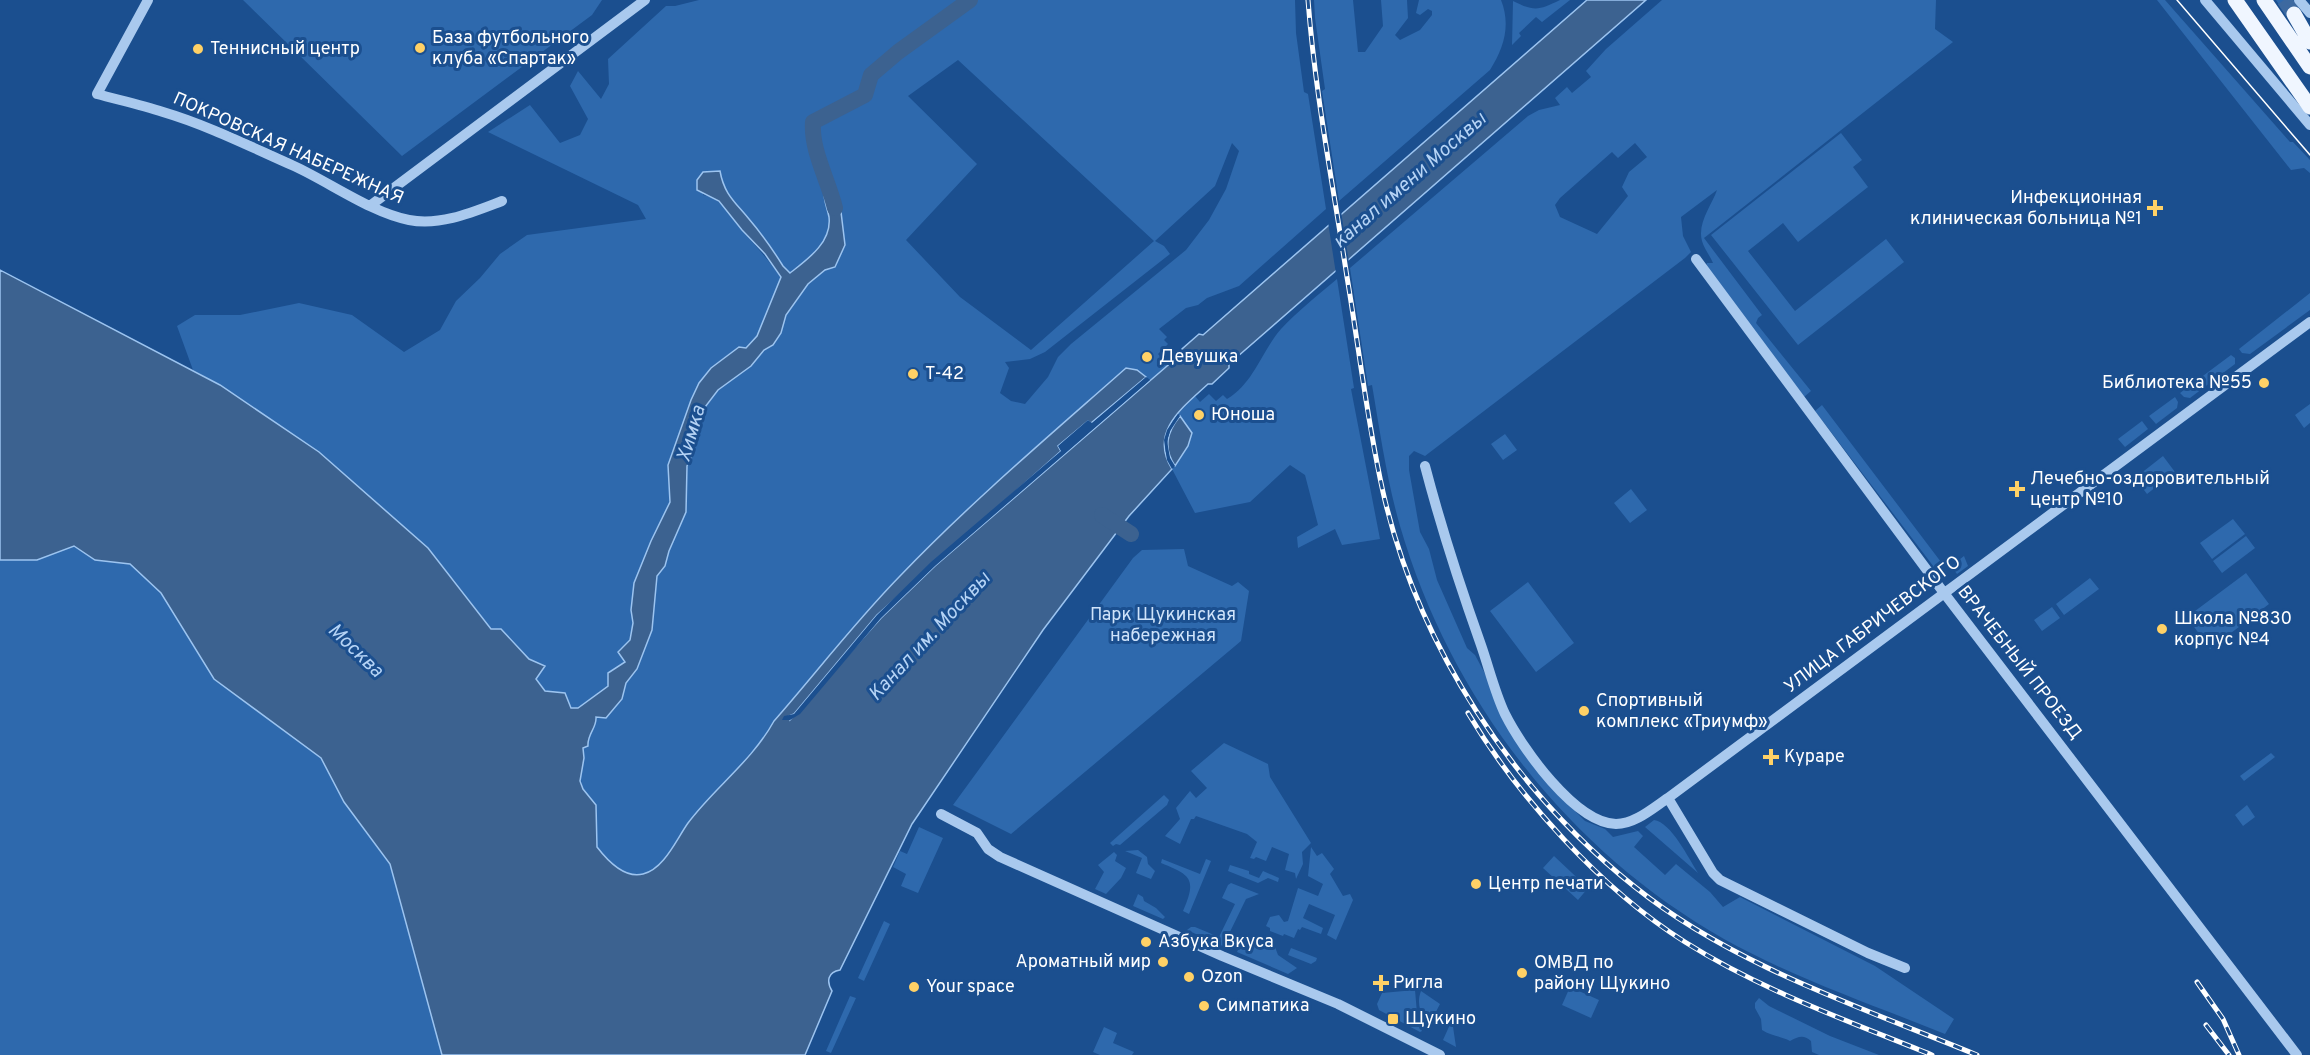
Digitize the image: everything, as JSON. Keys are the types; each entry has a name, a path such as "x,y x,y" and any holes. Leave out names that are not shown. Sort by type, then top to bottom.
{"main road":[{"path":"2227,0 2266,46"},
{"path":"2235,0 2310,107"},
{"path":"2264,0 2310,67"},
{"path":"2296,7 2310,42"}],"street":[{"name":"ПОКРОВСКАЯ НАБЕРЕЖНАЯ","path":"148,0 97,94 165,112 226,136 296,167 387,213 419,221 443,220 502,201"},
{"path":"371,205 645,0"},
{"path":"2205,0 2310,125"},
{"path":"2296,7 2310,13"},
{"path":"2296,7 2310,35"},
{"name":"ВРАЧЕБНЫЙ ПРОЕЗД","path":"1696,259 1944,593 2297,1055"},
{"name":"УЛИЦА ГАБРИЧЕВСКОГО","path":"1425,466 1447,548 1505,714 1545,772 1580,808 1605,823 1621,824 1635,820 1668,798 2310,322"},
{"path":"1668,798 1713,873 1720,880 1868,953 1905,968"},
{"path":"942,814 977,833 988,849 1000,857 1222,956 1338,1004 1440,1055"}],"green space":[{"name":"База футбольного клуба «Спартак»","path":"243,0 602,0 592,15 402,156"},
{"path":"699,0 1295,0 1296,33 1304,92 1308,94 1326,209 1239,286 1207,298 1198,305 1186,308 1159,329 1167,337 1164,340 1168,344 1158,354 1168,365 1150,380 1137,370 1126,368 954,522 883,593 851,629 774,721 755,749 698,810 663,860 650,871 636,875 617,867 597,847 596,805 583,789 580,776 584,758 583,748 596,716 606,718 622,699 626,683 637,668 652,630 657,576 665,566 686,512 687,466 691,459 691,443 699,428 699,421 706,403 718,390 751,366 764,350 773,345 781,333 786,315 808,284 825,270 835,267 845,245 841,212 830,186 824,189 829,217 827,234 817,249 790,273 747,216 736,207 722,185 719,171 703,172 703,195 717,200 722,205 781,277 757,336 746,348 739,347 711,367 699,383 668,465 670,502 634,583 631,610 633,623 630,640 619,652 626,662 608,673 608,685 578,708 571,708 565,693 545,691 536,679 545,666 529,659 501,629 491,629 454,580 319,452 220,385 193,370 177,326 195,315 240,315 299,303 352,315 404,352 440,330 456,301 480,278 500,254 527,235 646,219 638,205 488,132 530,105 560,143 580,135 588,119 570,86 578,71 601,99 609,84 608,59 666,6","holes":["958,60 1154,241 1031,350 960,297 906,240 977,164 908,96","1232,143 1239,151 1226,189 1209,220 1186,250 1071,344 1058,357 1048,377 1025,404 1011,401 1000,393 1009,368 1005,362 1030,359 1045,352 1170,254 1164,246 1155,241 1215,186"]},
{"path":"1314,0 1353,0 1358,52 1365,52 1383,26 1381,0 1407,0 1408,18 1395,35 1400,40 1420,30 1432,15 1432,11 1428,9 1420,15 1416,13 1419,0 1501,0 1504,9 1506,27 1502,45 1490,70 1339,201 1322,91 1325,89"},
{"path":"1560,0 1570,0 1542,22 1536,17 1519,33 1521,36 1512,45 1513,1 1527,7 1537,8"},
{"path":"1662,0 1936,0 1935,29 1953,42 1704,238 1762,315 1756,323 1811,391 1804,397 1706,266 1707,263 1713,263 1704,246 1701,234 1706,214 1717,190 1681,217 1683,236 1691,252 1685,258 1425,456 1414,451 1409,456 1409,470 1420,532 1429,549 1437,580 1467,648 1475,655 1490,683 1500,711 1567,803 1585,821 1605,829 1613,837 1638,831 1643,836 1634,847 1665,875 1676,864 1710,892 1723,907 1740,897 1875,966 1954,1019 1945,1034 1833,990 1724,939 1667,903 1614,861 1566,815 1522,764 1483,709 1450,651 1422,589 1400,526 1391,492 1372,385 1368,386 1350,268 1528,116 1539,110 1560,105 1555,98 1567,87 1572,93 1591,77 1586,71 1606,49","holes":["1635,143 1647,157 1629,172 1622,187 1628,196 1597,234 1560,217 1555,205 1560,198 1612,152 1618,158"]},
{"path":"2157,0 2165,0 2290,142 2293,142 2310,160 2310,173 2304,168 2291,170"},
{"path":"2276,0 2293,0 2299,7 2286,16"},
{"path":"1841,133 1862,160 1853,167 1868,187 1798,242 1783,223 1748,251 1795,311 1886,239 1904,262 1798,345 1711,235"},
{"path":"1337,279 1354,388 1351,389 1380,539 1342,545 1335,529 1298,548 1297,537 1318,525 1305,475 1290,465 1250,502 1195,513 1172,469 1188,446 1192,433 1178,414 1195,396 1200,402 1209,394 1216,401 1223,395 1227,399 1236,392 1251,376 1281,329"},
{"path":"2310,293 2310,310 2250,354 2242,353 2239,349"},
{"path":"2231,355 2235,358 2235,364 2190,398 2180,393"},
{"path":"2175,397 2178,402 2177,408 2156,424 2149,416"},
{"path":"2310,404 2310,423 2304,428 2295,415"},
{"path":"1822,405 1944,566 1937,571 1815,411"},
{"path":"2142,421 2148,429 2125,447 2118,439"},
{"path":"1505,434 1517,450 1503,460 1491,444"},
{"path":"2163,456 2175,472 2147,494 2135,478"},
{"path":"1631,489 1647,510 1630,523 1614,503"},
{"path":"2233,519 2245,534 2212,559 2200,543"},
{"path":"2246,536 2255,548 2222,573 2213,561"},
{"path":"74,546 95,560 130,564 161,593 214,679 321,758 344,802 390,864 442,1055 0,1055 0,560 37,560"},
{"name":"Парк Щукинская набережная","path":"1184,549 1188,566 1232,586 1238,582 1249,591 1241,641 1011,834 953,805 1133,558 1142,550"},
{"path":"1964,556 1968,566 1957,574 1951,566"},
{"path":"2246,573 2269,604 2210,649 2187,617"},
{"path":"2090,578 2099,589 2064,615 2056,604"},
{"path":"1528,582 1574,643 1536,672 1490,611"},
{"path":"2052,607 2060,618 2042,631 2034,620"},
{"path":"1224,743 1268,764 1270,777 1311,843 1302,852 1303,864 1296,879 1295,873 1285,870 1289,854 1272,847 1266,861 1256,857 1250,858 1257,842 1247,834 1196,816 1191,819 1180,844 1165,836 1180,819 1176,808 1190,791 1196,798 1207,788 1191,771"},
{"path":"2271,753 2275,757 2244,781 2240,776"},
{"path":"1164,795 1169,800 1167,805 1120,845 1113,846 1110,843"},
{"path":"2247,805 2255,817 2243,826 2235,815"},
{"path":"1654,820 1667,827 1673,834 1698,873 1645,827"},
{"path":"919,827 943,838 918,893 901,886 906,874 893,867 900,851 907,854"},
{"path":"1311,847 1317,856 1322,853 1334,869 1330,874 1343,896 1350,894 1353,900 1336,940 1327,935 1335,915 1309,904 1303,918 1323,928 1321,934 1302,927 1298,929 1294,938 1270,931 1270,928 1266,926 1270,917 1279,915 1284,922 1288,921 1298,888 1318,896 1323,884 1308,876"},
{"path":"1138,850 1147,857 1148,864 1155,871 1151,879 1136,873 1142,858 1125,851"},
{"path":"1114,852 1117,855 1115,861 1126,868 1121,878 1106,894 1095,889 1104,872 1098,865"},
{"path":"1554,856 1588,888 1578,900 1543,868"},
{"path":"1162,859 1200,874 1206,859 1211,861 1189,914 1183,911 1190,892 1188,880 1179,871 1161,863"},
{"path":"1230,865 1249,871 1249,874 1259,878 1263,871 1279,878 1278,882 1268,878 1258,883 1228,871"},
{"path":"1231,883 1259,894 1246,899 1226,940 1225,947 1187,930 1195,927 1219,937 1235,904 1222,898"},
{"path":"1138,894 1165,917 1163,919 1133,906"},
{"path":"884,921 890,924 864,981 858,978"},
{"path":"1244,937 1251,939 1250,943 1254,945 1256,941 1275,947 1278,955 1297,968 1288,974 1237,952"},
{"path":"1291,948 1317,958 1316,961 1311,964 1288,955"},
{"path":"1570,987 1599,1000 1591,1018 1562,1005"},
{"path":"1415,990 1417,1013 1422,1031 1420,1032 1379,1010 1377,1004 1382,993"},
{"path":"1421,991 1440,1004 1428,1027 1420,1009"},
{"path":"850,996 856,998 831,1053 826,1051"},
{"path":"1759,998 1769,1006 1830,1036 1879,1055 1819,1055 1812,1052 1811,1041 1805,1037 1798,1037 1790,1041 1765,1032 1762,1030 1761,1019 1755,1008 1755,1003"},
{"path":"1452,1020 1456,1047 1443,1040"},
{"path":"1104,1027 1117,1033 1113,1043 1134,1052 1132,1055 1100,1055 1093,1052"}],"water":[{"path":"1587,0 1646,0 1229,364 1229,368 1212,384 1208,384 1179,412 1166,432 1164,443 1166,456 1172,469 1129,516 1043,630 912,824 840,970 829,978 832,991 805,1055 442,1055 390,864 344,802 321,758 214,679 161,593 130,564 95,560 74,546 37,560 0,560 0,270 220,385 319,452 428,548 491,629 501,629 529,659 545,666 536,679 545,691 565,693 571,708 578,708 608,686 608,673 625,662 618,652 630,640 633,623 631,610 634,583 670,502 668,465 699,383 711,368 739,347 746,348 757,336 781,277 765,254 719,201 697,190 697,180 703,172 720,171 724,186 731,197 790,273 817,249 827,234 829,217 824,189 830,186 841,212 845,245 835,267 825,270 808,284 786,315 781,333 773,345 764,350 751,366 718,390 702,411 699,428 691,443 691,459 687,466 686,512 665,566 657,576 652,630 637,669 626,683 622,699 606,718 596,717 588,746 583,748 584,758 580,781 583,789 596,805 597,847 611,863 623,871 629,874 643,874 663,860 698,810 744,762 774,721 867,611 982,496 1126,368 1137,370 1146,377 1091,423 1088,421 1058,446 1061,451 877,615 794,714 789,716 790,720 881,618 935,566 1174,360 1182,349 1199,334 1203,335"},
{"path":"1180,416 1192,433 1188,446 1175,466 1169,453 1168,440"}],"pier":[{"path":"1341,211 1349,263 1336,274 1328,222"},
{"path":"1146,377 1150,380 935,566 881,618 800,714 790,720 782,720 784,716 794,714 877,615 931,562 1061,451 1058,446 1088,420 1092,423"},
{"path":"1178,414 1180,416 1170,431 1167,441 1170,458 1175,466 1172,469 1167,460 1164,440 1167,430"}],"waterway":[{"name":"Химка","path":"835,208 817,154 813,122 865,95 871,75 898,52 970,0"},
{"path":"1102,515 1131,534"}],"tunnel":[{"path":"2284,0 2294,14"}],"tram line":[{"path":"2177,0 2310,155"}],"railway":[{"path":"1308,0 1325,139 1383,492 1399,549 1420,605 1446,659 1476,710 1510,760 1549,806 1590,848 1635,887 1673,915 1713,940 1800,983 1977,1055"},
{"path":"1468,713 1488,745 1536,808 1593,868 1623,896 1654,920 1714,959 1774,990 1932,1055"},
{"path":"2197,982 2223,1019 2239,1055"},
{"path":"2206,1025 2229,1055"}],"place":[{"name":"База футбольного клуба «Спартак»","path":"420,48"},
{"name":"Теннисный центр","path":"198,49"},
{"name":"Инфекционная клиническая больница №1","path":"2155,208"},
{"name":"Девушка","path":"1147,357"},
{"name":"Т-42","path":"913,374"},
{"name":"Библиотека №55","path":"2264,383"},
{"name":"Юноша","path":"1199,415"},
{"name":"Лечебно-оздоровительный центр №10","path":"2017,489"},
{"name":"Школа №830 корпус №4","path":"2162,629"},
{"name":"Спортивный комплекс «Триумф»","path":"1584,711"},
{"name":"Кураре","path":"1771,757"},
{"name":"Центр печати","path":"1476,884"},
{"name":"Азбука Вкуса","path":"1146,942"},
{"name":"Ароматный мир","path":"1163,962"},
{"name":"ОМВД по району Щукино","path":"1522,973"},
{"name":"Ozon","path":"1189,977"},
{"name":"Ригла","path":"1381,983"},
{"name":"Your space","path":"914,987"},
{"name":"Симпатика","path":"1204,1006"},
{"name":"Щукино","path":"1393,1019"}],"water label":[{"name":"канал имени Москвы","path":"1410,181"},
{"name":"Канал им. Москвы","path":"930,637"},
{"name":"Москва","path":"355,651"}]}
